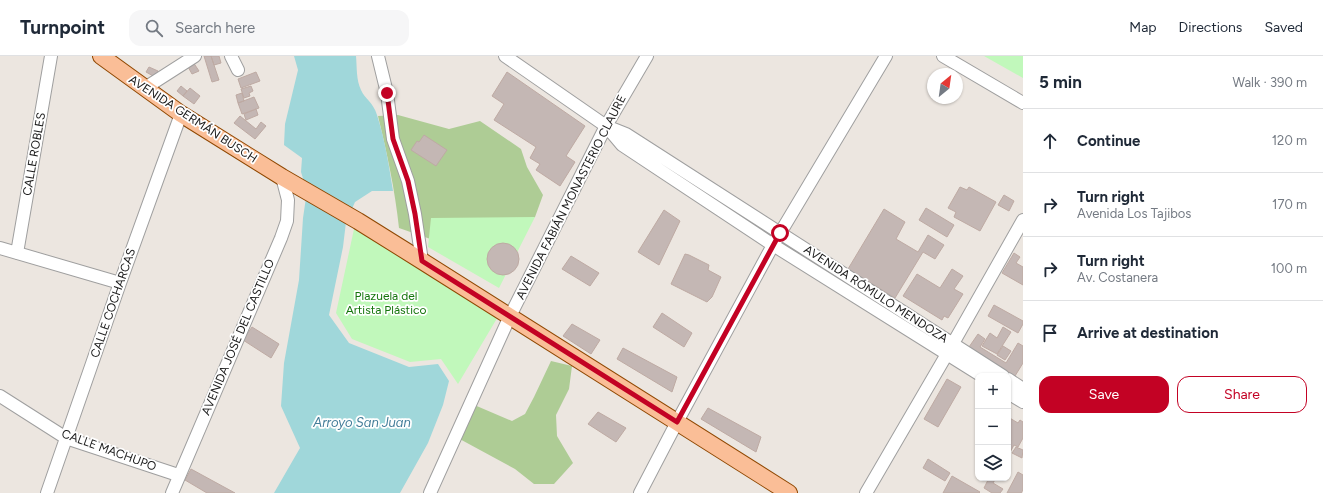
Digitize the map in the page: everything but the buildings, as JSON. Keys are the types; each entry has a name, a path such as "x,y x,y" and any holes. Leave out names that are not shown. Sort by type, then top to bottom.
{"main road":[{"name":"AVENIDA GERMÁN BUSCH","path":"101,56 182,114 510,316 788,493"}],"street":[{"name":"CALLE ROBLES","path":"17,253 51,56"},
{"path":"145,88 195,56"},
{"path":"231,56 238,70"},
{"path":"378,56 387,93 393,139 408,181 415,214 422,261"},
{"name":"AVENIDA RÓMULO MENDOZA","path":"505,56 606,126 626,134 780,233 950,349 978,373"},
{"name":"AVENIDA FABIÁN MONASTERIO CLAURE","path":"430,493 510,316 606,126 647,56"},
{"path":"640,493 773,245 886,56"},
{"path":"943,56 1023,103"},
{"name":"CALLE COCHARCAS","path":"47,493 120,283 182,114"},
{"name":"AVENIDA RÓMULO MENDOZA","path":"606,126 622,145 773,245 950,349 997,373"},
{"name":"AVENIDA JOSÉ DEL CASTILLO","path":"172,493 178,475 281,238 287,221 288,200 285,178"},
{"path":"866,493 1023,220"},
{"path":"0,248 120,283"},
{"path":"1011,381 1023,389"},
{"path":"1011,395 1023,402"},
{"name":"CALLE MACHUPO","path":"0,396 66,438 178,475"}],"green space":[{"path":"984,56 1023,56 1023,78"},
{"path":"398,115 449,129 480,121 521,149 527,167 543,195 535,217 480,252 456,248 399,228 385,144 378,116"},
{"path":"535,217 499,288 428,247 431,218"},
{"name":"Plazuela del Artista Plástico","path":"354,229 499,315 458,384 441,359 410,362 352,339 336,313"},
{"path":"551,361 572,366 569,389 556,415 557,436 573,463 554,484 534,484 515,469 456,437 472,404 512,421 525,414"}],"water":[{"name":"Arroyo San Juan","path":"294,56 356,56 359,86 373,107 380,124 393,191 372,191 355,202 346,222 343,247 329,315 349,343 409,367 438,364 449,381 443,405 428,443 400,493 274,493 300,448 281,406 284,363 299,280 303,218 307,191 301,172 302,158 284,145 285,124 298,70"}],"route":[{"path":"387,93 393,139 408,181 415,214 422,261 677,422 780,233"}]}
